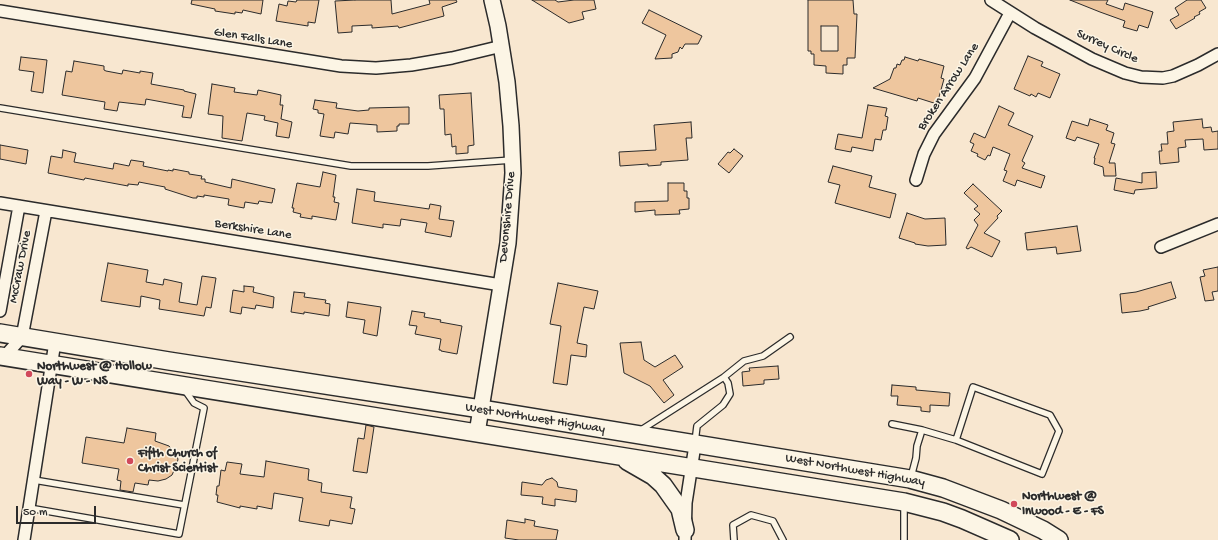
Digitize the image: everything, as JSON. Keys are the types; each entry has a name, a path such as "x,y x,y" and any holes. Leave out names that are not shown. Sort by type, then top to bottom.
{"main road":[{"name":"West Northwest Highway","path":"0,333 910,479 943,488 1002,510 1043,530 1059,540"},
{"name":"West Northwest Highway","path":"1,353 51,365 904,502 955,517 1010,540"},
{"path":"618,456 653,476 663,485 680,509 685,535"},
{"path":"904,502 910,479"}],"street":[{"name":"Devonshire Drive","path":"478,433 508,243 512,160 508,89 502,46 492,0"},
{"name":"Surrey Circle","path":"991,0 1035,28 1092,59 1125,73 1141,77 1163,78 1173,76 1218,54"},
{"name":"Glen Falls Lane","path":"0,11 341,66 376,68 412,65 452,58 502,46"},
{"name":"Broken Arrow Lane","path":"916,180 924,154 934,134 975,78 1010,13"},
{"name":"Berkshire Lane","path":"0,203 501,285"},
{"name":"McCraw Drive","path":"0,311 19,206"},
{"name":"McCraw Drive","path":"22,337 46,210"},
{"path":"1161,246 1218,224"},
{"path":"1,353 22,337"},
{"path":"24,540 55,342"},
{"path":"685,535 686,503 690,468 695,445"}],"lane":[{"path":"0,108 351,166 428,166 512,160"},
{"path":"634,435 724,377 744,361 763,356 790,337"},
{"path":"695,445 697,426 723,405 730,394 728,383 724,377"},
{"path":"29,508 178,534 204,408 194,403 182,386"},
{"path":"892,424 922,430 956,440 1042,474 1060,431 1050,415 973,387 956,440"},
{"path":"910,479 922,430"},
{"path":"34,480 184,505"},
{"path":"904,502 904,540"},
{"path":"734,540 733,525 751,515 773,521 783,540"}],"building":[{"path":"192,0 263,0 261,14 243,10 242,13 235,12 235,14 215,11 215,9 191,4"},
{"path":"297,0 319,0 315,23 308,22 308,26 276,21 279,4 287,6 288,1 296,2"},
{"path":"391,0 392,14 430,4 429,0 456,0 457,2 442,7 444,16 399,28 398,26 372,28 372,25 352,26 352,32 338,33 335,1"},
{"path":"532,0 555,0 558,2 594,0 596,9 582,12 584,19 569,23"},
{"path":"808,0 853,0 854,14 857,14 855,58 847,58 847,65 843,65 843,74 826,73 826,66 814,65 814,54 811,54 811,51 808,51","holes":["821,26 838,26 838,51 821,51"]},
{"path":"1070,0 1108,0 1106,4 1123,10 1125,3 1153,12 1148,28 1139,25 1137,31 1123,27 1125,21"},
{"path":"1187,0 1201,0 1206,8 1199,12 1200,14 1194,17 1195,18 1176,29 1170,20 1179,15 1175,8"},
{"path":"649,10 702,36 698,44 685,44 682,49 680,47 678,52 672,54 672,58 655,59 666,35 642,23"},
{"path":"1028,56 1043,62 1041,66 1060,74 1050,98 1038,93 1036,97 1031,94 1030,96 1014,89"},
{"path":"21,57 47,60 43,93 31,91 34,72 19,70"},
{"path":"905,57 944,66 941,78 944,79 937,104 918,98 917,101 873,88 890,79 894,68 896,68 897,64 900,65"},
{"path":"74,61 104,66 104,70 106,71 122,74 123,70 140,73 140,71 153,73 151,84 184,90 196,94 191,118 182,117 184,106 146,99 145,105 119,102 117,111 104,109 105,102 62,95 66,71 72,72"},
{"path":"212,84 235,88 234,92 257,95 258,90 281,95 280,105 283,105 281,119 292,122 289,138 276,136 278,123 264,120 265,116 247,113 242,141 222,138 223,116 208,114"},
{"path":"471,93 474,145 468,146 468,153 456,154 456,146 452,147 451,134 445,135 444,109 440,109 439,95"},
{"path":"315,100 337,103 336,108 358,111 369,110 369,108 409,107 409,124 399,124 399,126 397,126 397,131 377,132 377,125 350,123 348,134 335,132 334,138 320,136 324,114 318,113 318,110 313,109"},
{"path":"868,105 887,108 885,116 888,117 886,130 883,130 881,140 875,139 873,151 852,147 851,152 835,149 838,134 862,138"},
{"path":"999,106 1014,113 1008,125 1033,136 1022,161 1025,163 1022,168 1045,176 1041,188 1017,180 1015,186 1003,181 1007,171 1004,170 1010,154 993,147 990,156 988,155 985,160 977,156 978,154 971,151 974,144 970,142 974,133 985,138"},
{"path":"1090,119 1108,125 1106,130 1114,133 1111,143 1115,144 1109,163 1115,163 1116,176 1104,176 1103,167 1094,164 1094,158 1099,144 1077,137 1075,141 1066,138 1072,121 1088,126"},
{"path":"1202,119 1203,128 1211,127 1212,132 1218,131 1218,149 1204,150 1203,139 1185,140 1186,147 1178,148 1179,162 1160,164 1159,151 1162,151 1161,144 1168,144 1167,132 1174,131 1173,122"},
{"path":"691,122 692,138 686,138 688,160 661,162 661,165 648,166 648,164 620,166 619,152 656,150 654,125"},
{"path":"0,145 28,150 26,164 0,159"},
{"path":"734,149 743,156 729,173 718,164 728,152 730,153"},
{"path":"63,150 76,153 74,162 113,169 114,163 129,166 131,160 144,162 143,166 168,171 173,171 173,169 189,172 189,174 202,176 201,179 205,179 205,182 231,188 232,179 275,189 272,203 259,201 258,204 245,202 244,208 228,205 229,199 204,195 204,197 197,196 197,198 193,198 165,189 165,187 139,182 138,185 128,184 128,186 48,173 51,156 62,158"},
{"path":"833,166 872,176 869,187 896,194 890,218 835,203 840,185 828,182"},
{"path":"323,172 336,175 333,197 335,197 334,202 339,203 336,220 312,216 312,219 300,217 301,214 293,212 294,208 292,208 297,183 320,187"},
{"path":"1156,172 1157,188 1135,190 1134,194 1114,190 1116,178 1142,183 1142,173"},
{"path":"668,183 684,183 684,191 687,191 687,198 689,198 689,209 679,210 680,214 655,215 655,210 635,212 635,202 668,201"},
{"path":"973,184 1002,211 997,216 998,218 984,233 1000,241 992,257 971,247 968,249 966,248 978,225 974,220 980,214 974,209 978,206 964,193"},
{"path":"357,189 375,192 374,201 429,209 430,204 441,206 439,219 454,221 451,237 425,232 427,223 401,219 400,226 383,224 383,228 352,223"},
{"path":"907,213 925,219 945,218 946,245 928,246 915,244 899,238"},
{"path":"1077,226 1081,251 1057,254 1056,247 1027,250 1025,233"},
{"path":"108,263 148,270 146,282 163,285 164,279 182,283 179,302 197,305 202,276 216,278 211,308 206,307 204,316 159,309 160,300 141,296 140,307 101,301"},
{"path":"1218,267 1218,291 1212,292 1214,300 1205,301 1200,277 1205,276 1203,270"},
{"path":"1171,282 1176,298 1148,307 1149,309 1122,313 1120,294 1136,292"},
{"path":"558,283 598,291 594,309 584,307 577,343 587,345 586,357 571,355 567,385 553,383 561,326 550,324"},
{"path":"244,286 254,287 253,292 274,297 273,308 256,305 255,309 242,307 241,314 230,312 233,290 244,292"},
{"path":"294,292 305,293 304,297 326,300 325,303 330,304 329,316 304,312 304,314 291,312"},
{"path":"348,302 381,307 377,336 363,333 365,320 346,317"},
{"path":"412,311 425,313 424,317 441,320 440,322 462,326 457,354 439,350 441,339 415,334 417,326 409,325"},
{"path":"641,342 644,360 655,367 675,355 683,367 663,380 674,395 664,403 650,386 624,373 620,343"},
{"path":"778,366 779,379 764,380 764,384 743,386 742,372 750,371 749,368"},
{"path":"892,385 916,387 916,390 950,393 949,406 930,405 930,412 921,411 921,407 897,405 898,396 891,396"},
{"path":"366,425 374,427 367,473 353,471 358,438 364,439"},
{"name":"Fifth Church of Christ Scientist","path":"127,428 156,433 155,441 169,446 178,459 172,475 166,479 158,481 149,480 148,485 135,483 133,492 120,490 121,481 117,480 119,469 82,463 86,437 124,443"},
{"path":"266,461 309,469 308,480 322,483 321,492 352,497 350,508 355,509 352,524 330,520 329,526 299,521 303,498 274,493 272,509 257,506 257,509 240,506 240,508 217,502 217,486 219,486 221,470 225,471 227,462 242,464 240,474 264,477"},
{"path":"552,478 557,482 558,487 577,490 576,502 555,499 555,506 542,504 543,497 521,495 522,482 542,485 546,480"},
{"path":"525,519 535,521 534,526 558,530 556,540 519,540 505,538 507,520 525,523"}],"place":[{"name":"Northwest @ Hollow Way - W - NS","path":"29,374"},
{"name":"Fifth Church of Christ Scientist","path":"130,461"},
{"name":"Northwest @ Inwood - E - FS","path":"1014,504"}]}
